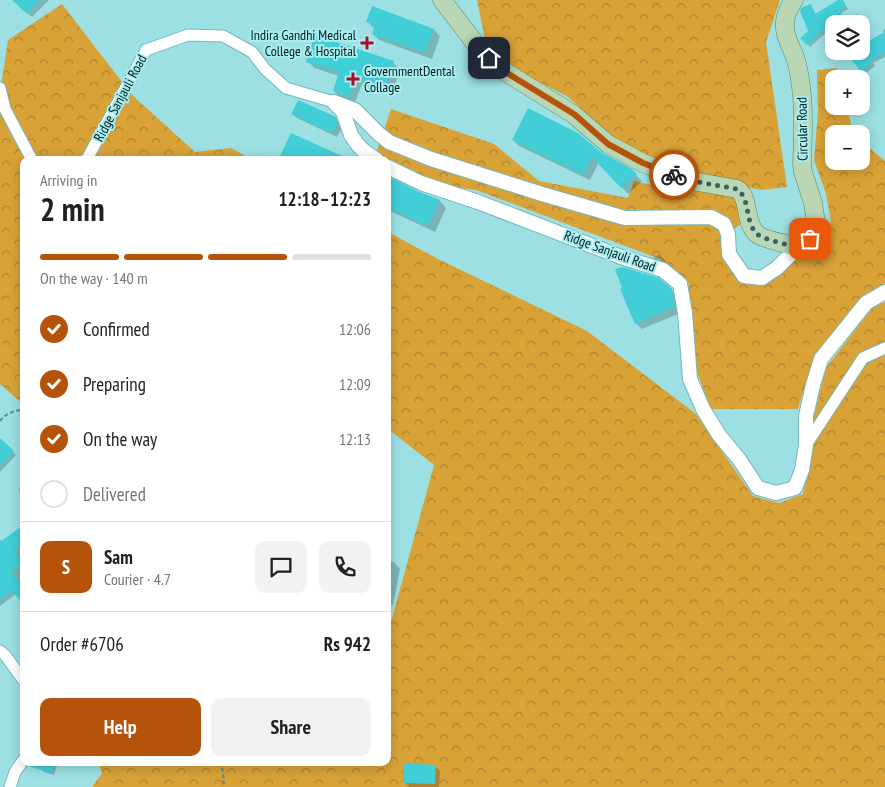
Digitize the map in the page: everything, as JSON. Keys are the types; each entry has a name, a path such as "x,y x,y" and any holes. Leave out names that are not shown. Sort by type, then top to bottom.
{"main road":[{"path":"442,0 478,47 489,58 507,73 574,114 608,144 643,163 687,180 737,189 744,196 749,223 758,235 798,248"},
{"name":"Circular Road","path":"794,0 785,20 785,32 797,63 802,94 802,164 813,203 817,230 810,239 798,248"}],"street":[{"name":"Ridge Sanjauli Road","path":"89,156 146,50 188,35 223,36 252,52 265,69 286,88 334,102"},
{"path":"0,88 5,109 30,156"},
{"path":"334,102 355,110 379,134 398,146 432,159 542,194 625,218 711,217 724,224 728,234 729,254 744,276 762,278 777,268 798,248"},
{"path":"334,102 343,112 351,135 358,145 371,156"},
{"name":"Ridge Sanjauli Road","path":"391,168 421,183 478,202 621,257 663,270 680,284 685,313 690,379 703,409 719,435 739,459 758,488 776,493 795,488 802,470 806,445 806,416 821,359 866,303 885,292"},
{"path":"806,445 863,358 885,348"},
{"path":"0,651 20,676"},
{"path":"10,787 15,772 20,765"}],"path":[{"path":"0,421 4,416 20,410"},
{"path":"221,766 224,787"}],"green space":[{"path":"477,0 780,0 766,42 787,187 761,190 643,164 568,97 488,55"},
{"path":"62,4 132,95 195,152 231,148 246,156 20,156 20,402 0,384 0,93 8,40"},
{"path":"836,68 837,70 825,70 825,115 849,115 851,125 825,125 825,170 870,170 870,148 885,161 885,283 865,294 812,362 798,409 711,409 697,372 688,281 660,259 476,190 417,183 391,166 391,156 375,156 391,109 494,144 539,181 628,198 634,181 674,190 727,190 741,201 741,224 723,237 726,260 764,284 831,222 826,194 814,160 818,111 817,70"},
{"path":"391,234 438,259 587,331 696,414 753,496 779,503 803,494 812,452 814,415 826,368 872,308 885,302 885,787 92,787 102,773 99,766 391,766 391,622 434,465 391,431"}],"building":[{"path":"12,0 40,0 27,14"},
{"path":"838,0 843,0 846,6 839,10 842,15 825,15 825,31 824,29 807,45 800,38 808,31 800,11 801,8 811,4 815,14"},
{"path":"372,6 434,29 425,53 372,34 375,25 366,22"},
{"path":"885,32 885,53 871,60 873,62 863,70 860,70 852,60 870,60 870,40"},
{"path":"315,35 394,61 385,88 355,78 349,97 333,91 339,72 306,62"},
{"path":"298,100 336,117 337,123 332,133 291,114"},
{"path":"528,108 578,133 601,152 632,169 637,174 621,188 592,157 584,175 512,140"},
{"path":"291,133 342,156 280,156"},
{"path":"391,178 440,200 428,226 391,209"},
{"path":"623,267 659,278 672,289 675,307 635,324 620,289 622,288 615,269"},
{"path":"0,438 14,451 0,466"},
{"path":"19,528 20,529 20,548 14,550 20,559 20,566 11,572 20,583 20,600 11,591 0,600 0,542"},
{"path":"404,763 436,765 435,784 403,783"},
{"path":"28,766 54,766 52,773"}],"way so far":[{"path":"674,175 687,180 737,189 744,196 749,223 758,235 798,248 810,239"}],"place":[{"name":"Indira Gandhi Medical College & Hospital","path":"367,43"},
{"name":"GovernmentDental Collage","path":"353,79"}],"route":[{"path":"489,58 507,73 574,114 608,144 643,163 674,175"}]}
